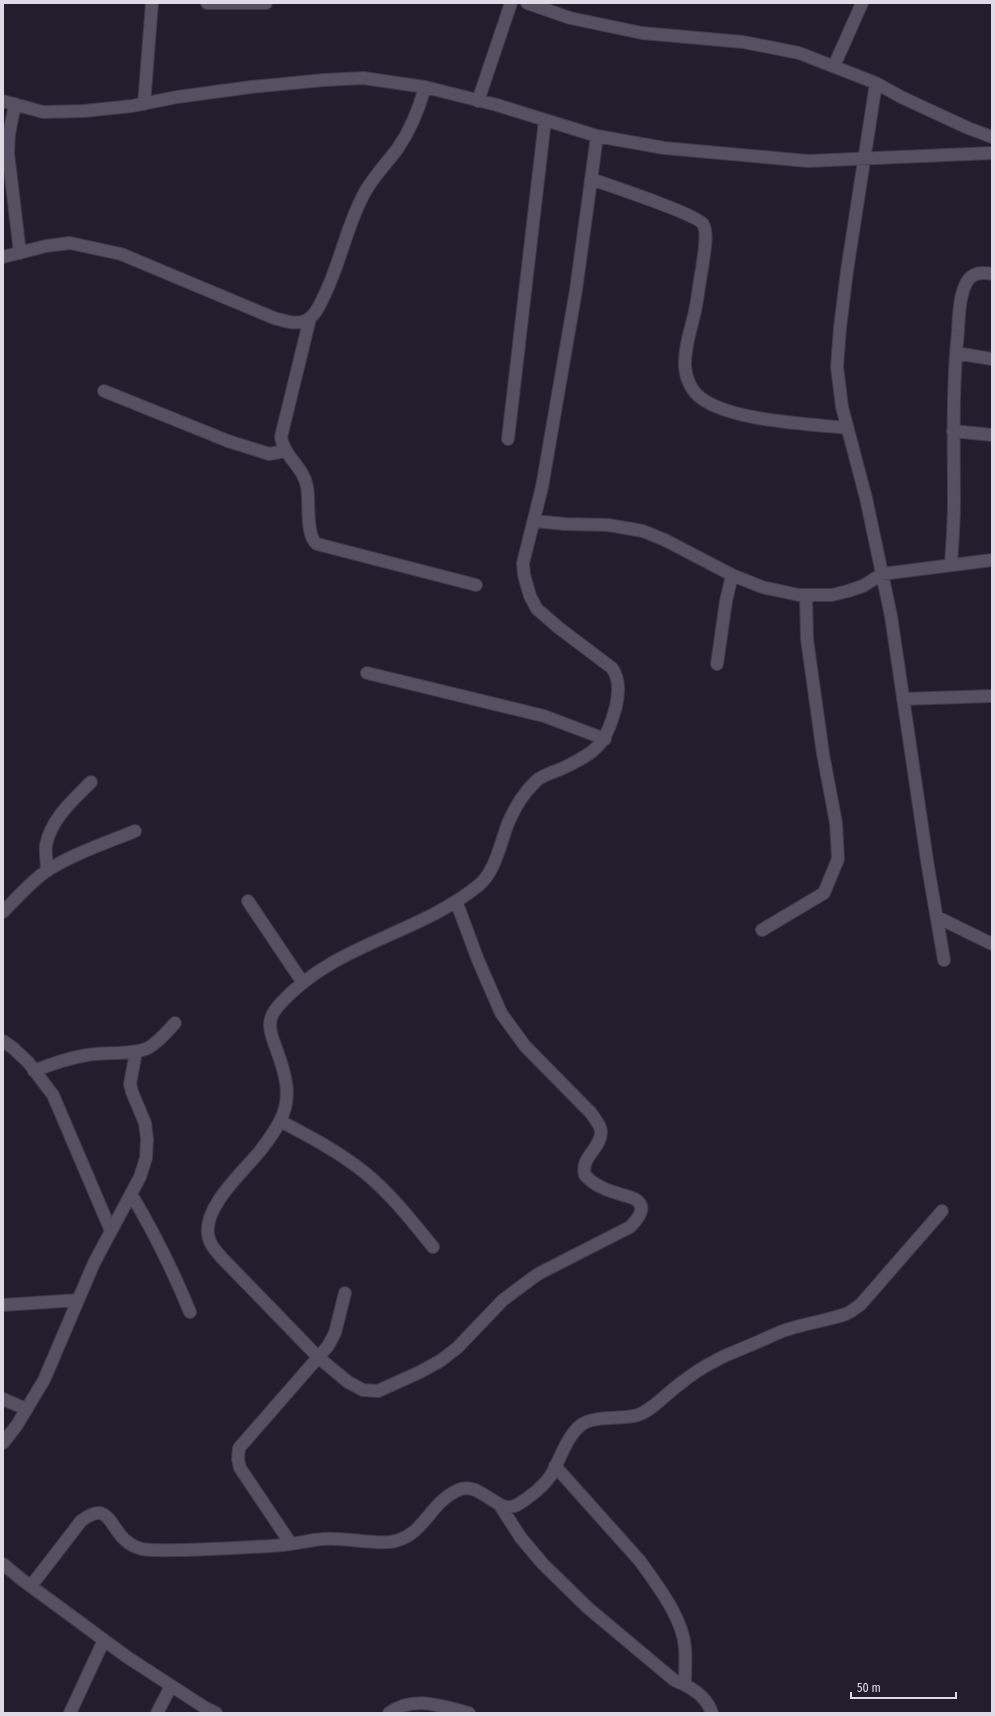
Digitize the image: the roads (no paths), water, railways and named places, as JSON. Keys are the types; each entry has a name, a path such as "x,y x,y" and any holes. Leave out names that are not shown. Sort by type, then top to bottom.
{"street":[{"path":"144,104 152,3"},
{"path":"207,3 266,3"},
{"path":"478,101 511,3"},
{"path":"527,3 570,18 642,33 743,42 799,53 876,83 901,97 968,128 992,136"},
{"path":"834,66 862,3"},
{"path":"3,101 43,112 84,111 144,104 216,91 324,80 363,78 425,88 478,101 597,136 664,148 808,161 992,153"},
{"path":"876,83 863,159 847,271 837,367 842,407 866,498 891,616 944,960"},
{"path":"3,257 46,246 70,243 121,254 274,318 300,323 310,318 318,309 333,279 354,217 365,192 411,128 425,88"},
{"path":"15,104 9,134 8,153 20,253"},
{"path":"508,439 545,120"},
{"path":"456,901 478,960 501,1013 525,1046 590,1113 602,1131 599,1142 584,1163 585,1175 598,1186 634,1199 640,1204 641,1211 639,1218 630,1227 538,1274 504,1300 457,1348 440,1361 378,1391 362,1390 348,1382 318,1358 212,1247 208,1234 210,1218 220,1199 261,1150 280,1121 287,1104 286,1076 271,1033 270,1024 272,1014 280,1004 327,964 381,937 426,919 481,884 496,860 509,822 521,796 539,779 592,752 605,739 612,721 617,699 617,674 612,668 537,609 528,589 524,575 524,563 542,487 576,290 597,136"},
{"path":"591,179 698,219 703,224 705,232 705,250 685,352 685,368 689,384 700,398 724,410 762,419 847,428"},
{"path":"951,565 954,505 953,431 956,353 962,293 968,280 974,274 984,272 992,274"},
{"path":"310,318 281,437 285,451 304,477 307,486 311,537 313,541 317,544 476,585"},
{"path":"956,353 992,359"},
{"path":"104,391 228,441 269,454 285,451"},
{"path":"953,431 992,435"},
{"path":"534,521 608,525 643,531 665,540 732,575 762,587 806,596 832,595 848,591 863,586 882,574 992,560"},
{"path":"717,664 726,601 732,575"},
{"path":"762,930 824,893 838,859 836,823 814,693 807,639 806,596"},
{"path":"367,673 544,716 605,739"},
{"path":"903,699 992,696"},
{"path":"47,870 46,847 50,830 62,812 91,782"},
{"path":"3,912 29,885 47,870 72,857 135,831"},
{"path":"248,901 303,983"},
{"path":"937,918 992,944"},
{"path":"34,1071 62,1061 87,1055 136,1052 148,1048 162,1038 175,1022"},
{"path":"3,1041 13,1048 53,1095 111,1231"},
{"path":"3,1443 17,1426 44,1380 94,1263 140,1177 144,1164 147,1139 145,1123 130,1084 136,1052"},
{"path":"280,1121 319,1142 364,1172 397,1203 433,1247"},
{"path":"131,1194 150,1224 190,1312"},
{"path":"31,1586 81,1521 90,1514 100,1512 107,1515 123,1539 132,1546 143,1550 183,1551 291,1544 322,1539 388,1542 401,1540 413,1534 438,1504 456,1490 468,1488 482,1493 499,1504 508,1507 516,1506 537,1490 550,1477 573,1434 582,1424 594,1420 623,1418 639,1414 654,1405 682,1382 716,1360 788,1329 847,1313 861,1304 942,1211"},
{"path":"291,1544 240,1468 238,1459 239,1448 318,1358 335,1333 345,1293"},
{"path":"3,1305 78,1300"},
{"path":"3,1399 26,1410"},
{"path":"555,1466 640,1561 674,1613 685,1647 685,1685"},
{"path":"499,1504 521,1538 543,1564 588,1608 674,1680 693,1690 704,1699 708,1703 712,1713"},
{"path":"3,1564 104,1640 171,1686 216,1713"},
{"path":"70,1713 104,1640"},
{"path":"157,1713 171,1686"},
{"path":"389,1713 398,1706 410,1703 430,1704 469,1713"}]}
